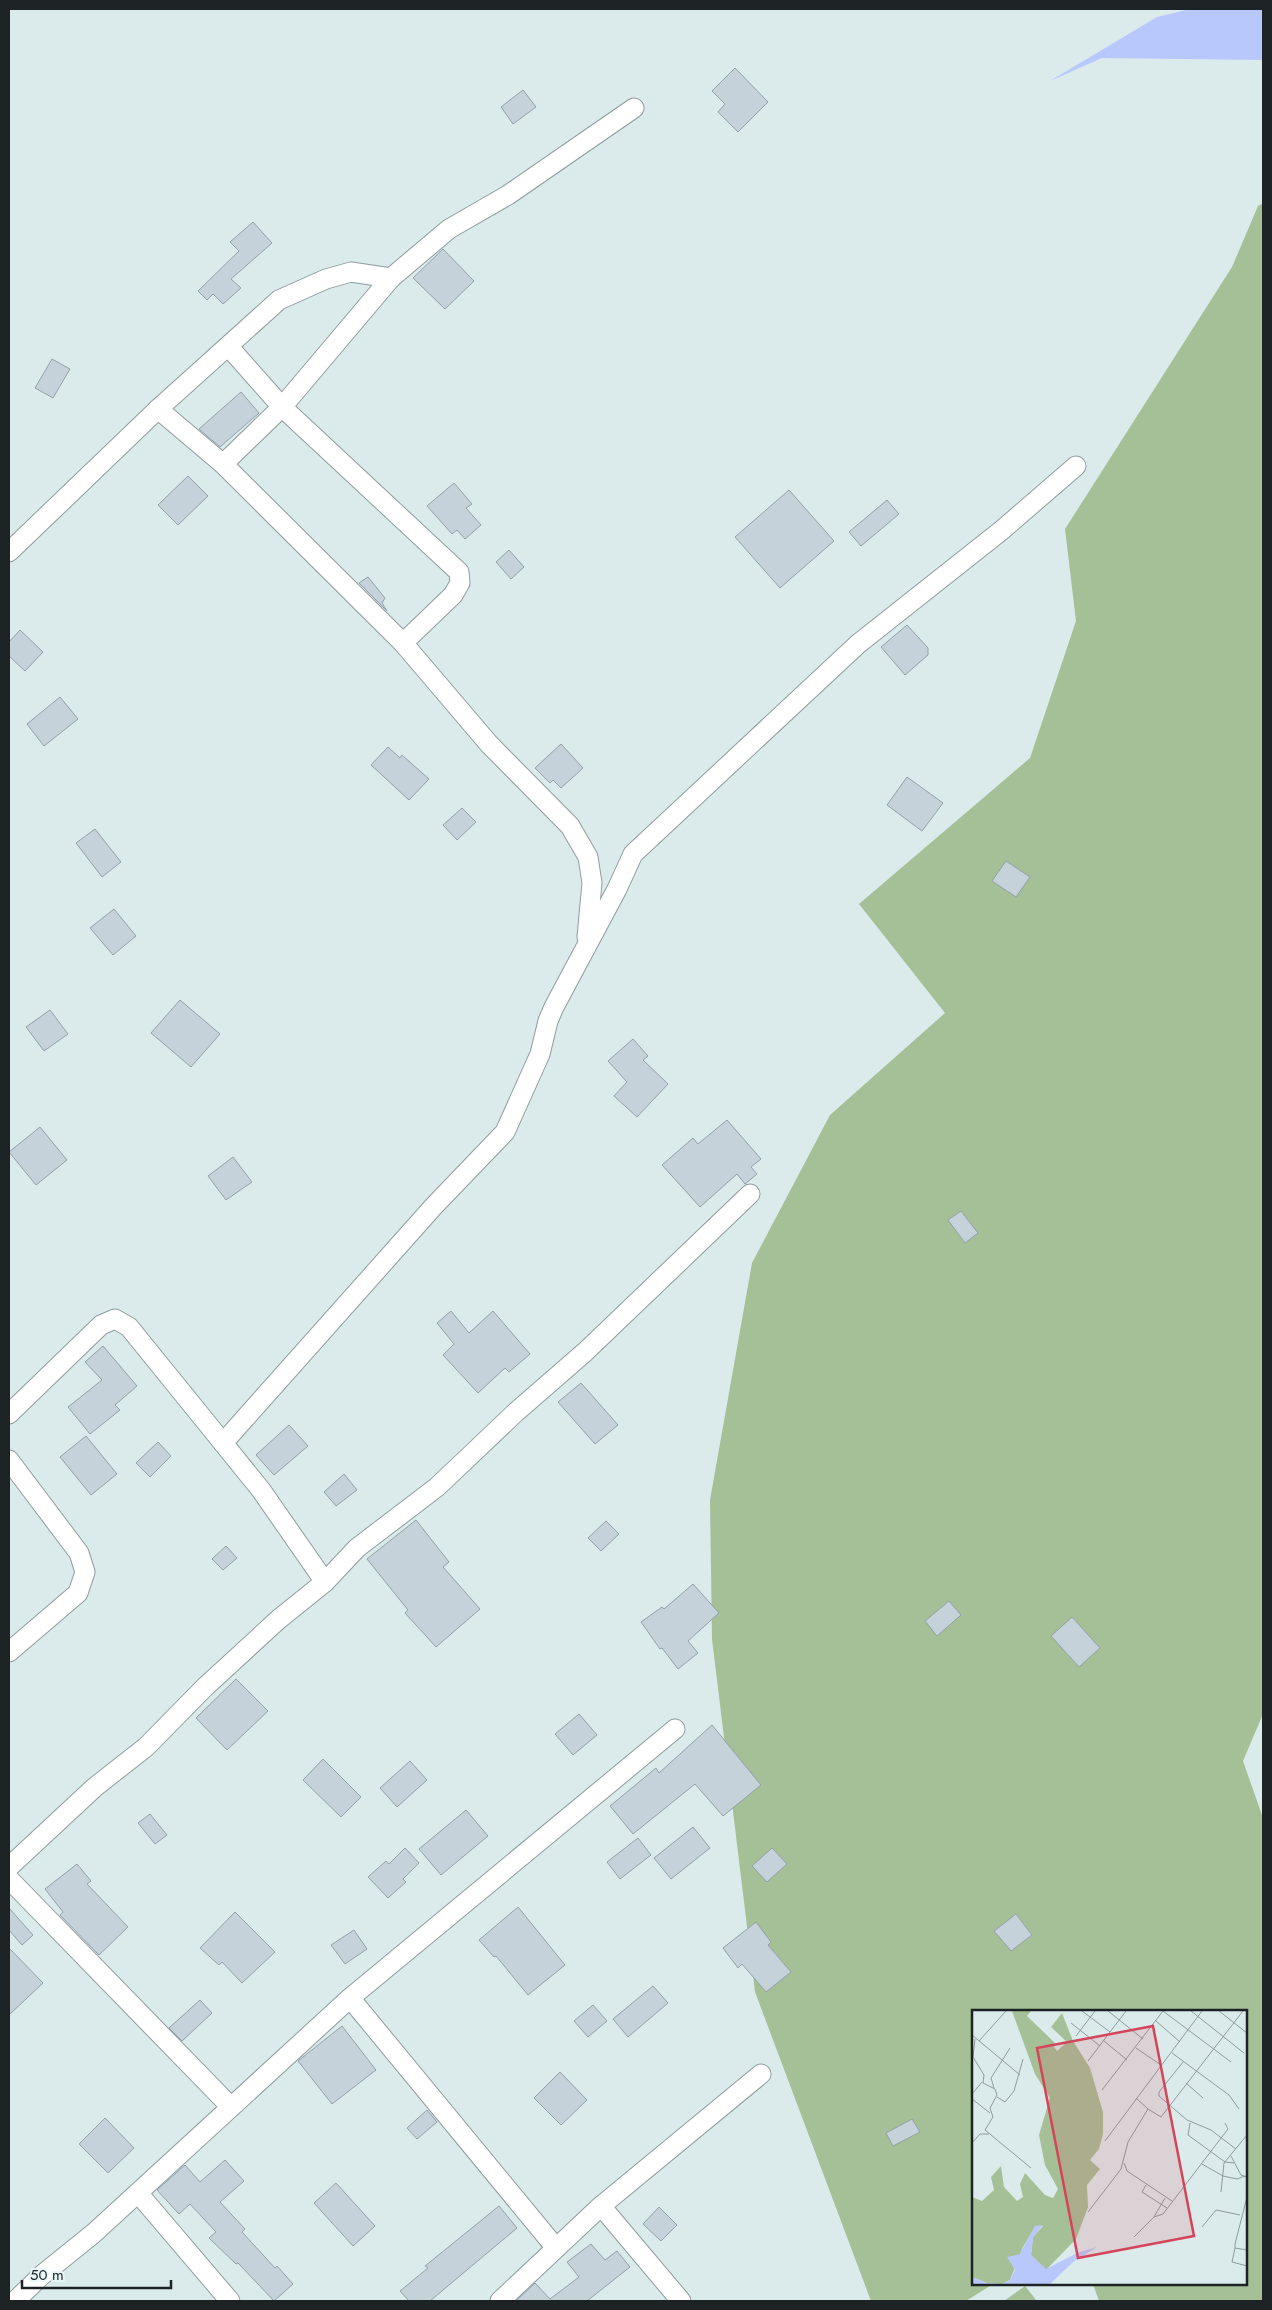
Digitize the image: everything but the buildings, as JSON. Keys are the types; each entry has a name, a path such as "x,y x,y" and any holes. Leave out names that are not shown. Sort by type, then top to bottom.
{"street":[{"path":"223,464 282,406 391,278 449,229 508,195 634,108"},
{"path":"9,552 158,409 279,300 298,290 351,272 391,278"},
{"path":"228,346 282,406 459,572 460,583 454,595 403,643"},
{"path":"158,409 223,464 403,643 489,744 570,826 588,857 592,883 586,948"},
{"path":"223,1442 433,1207 505,1132 540,1054 548,1021 554,1007 633,854 858,644 1002,530 1076,466"},
{"path":"9,1867 94,1788 146,1747 205,1687 279,1619 324,1582 357,1548 436,1487 516,1412 585,1352 750,1194"},
{"path":"9,1414 100,1325 115,1319 129,1327 223,1442 261,1490 324,1582"},
{"path":"9,1460 79,1553 85,1572 78,1593 9,1652"},
{"path":"15,2301 42,2275 94,2233 350,1998 675,1729"},
{"path":"9,1879 231,2107"},
{"path":"350,1998 556,2248"},
{"path":"500,2301 601,2206 761,2074"},
{"path":"138,2193 230,2301"},
{"path":"601,2206 681,2301"}],"green space":[{"path":"1263,203 1263,1714 1243,1761 1263,1818 1263,2301 1099,2301 1093,2285 1247,2285 1247,2010 972,2010 972,2285 991,2285 966,2301 871,2301 755,1992 712,1639 710,1500 752,1263 830,1115 945,1013 859,904 1030,758 1076,621 1065,529 1232,267 1258,206"},
{"path":"1025,2286 1037,2301 1004,2301"}],"water":[{"path":"1190,9 1263,9 1263,60 1102,58 1050,81 1157,17"}]}
